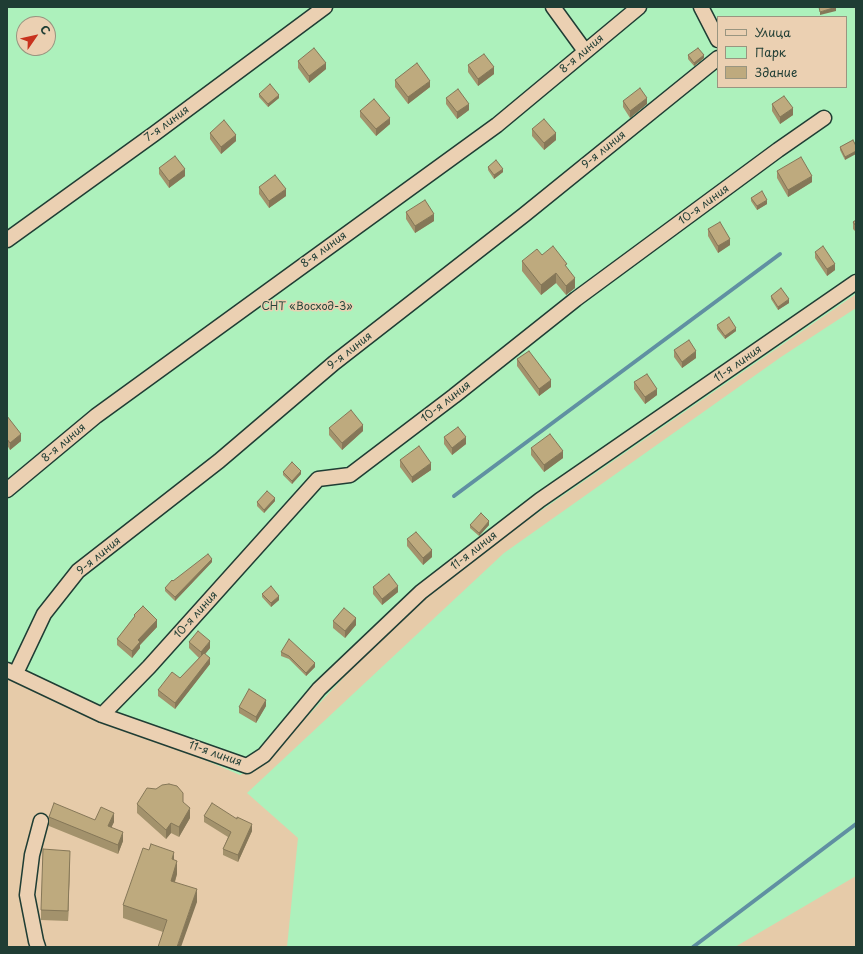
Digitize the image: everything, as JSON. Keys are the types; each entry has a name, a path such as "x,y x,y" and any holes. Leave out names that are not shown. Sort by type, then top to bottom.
{"street":[{"name":"7-я линия","path":"7,240 154,134 325,7"},
{"path":"553,7 586,51"},
{"name":"8-я линия","path":"7,490 96,416 497,125 639,7"},
{"path":"701,7 717,38"},
{"name":"9-я линия","path":"12,672 44,614 78,571 219,461 334,363 524,215 717,59"},
{"name":"10-я линия","path":"102,715 149,667 318,479 350,475 583,295 778,150 824,118"},
{"name":"11-я линия","path":"102,715 247,766 264,754 319,689 422,592 540,500 856,282"},
{"path":"12,672 102,715"},
{"path":"38,947 27,896 32,855 41,822"}],"green space":[{"name":"СНТ «Восход-3»","path":"7,7 854,7 856,14 856,294 424,591 265,762 240,775 7,674"},
{"path":"856,308 856,876 735,947 287,947 298,838 247,793 504,553 781,357"}],"building":[{"path":"819,7 836,7 820,12"},
{"path":"314,48 326,63 309,76 298,61"},
{"path":"698,48 704,55 694,63 688,55"},
{"path":"484,54 494,67 478,79 468,65"},
{"path":"417,63 430,81 408,97 395,80"},
{"path":"270,84 279,95 268,104 259,94"},
{"path":"640,88 647,98 630,111 623,101"},
{"path":"458,89 469,104 457,112 446,98"},
{"path":"784,96 793,108 780,117 772,104"},
{"path":"374,99 390,118 376,129 360,111"},
{"path":"544,119 556,133 544,143 532,129"},
{"path":"224,120 236,135 221,147 210,133"},
{"path":"853,140 856,146 856,151 845,157 840,147"},
{"path":"175,156 185,169 169,181 159,168"},
{"path":"801,157 812,176 788,190 777,171"},
{"path":"496,160 503,169 494,175 488,167"},
{"path":"275,175 286,189 269,201 259,187"},
{"path":"762,191 767,200 757,206 751,198"},
{"path":"425,200 434,214 415,226 406,212"},
{"path":"720,222 730,239 718,246 708,229"},
{"path":"553,246 567,264 565,265 575,278 566,286 556,273 541,285 522,261 537,249 542,255"},
{"path":"823,246 835,264 827,269 815,252"},
{"path":"781,288 789,299 778,307 771,296"},
{"path":"729,317 736,328 725,336 717,325"},
{"path":"689,340 696,351 682,362 674,350"},
{"path":"529,351 551,380 539,389 517,359"},
{"path":"647,374 657,389 645,397 634,382"},
{"path":"351,410 363,425 342,443 329,428"},
{"path":"7,416 21,434 10,443 7,439"},
{"path":"458,427 466,437 452,448 444,437"},
{"path":"550,434 563,451 544,465 531,448"},
{"path":"419,446 431,463 412,477 400,460"},
{"path":"292,462 301,471 292,481 283,472"},
{"path":"267,491 275,498 264,510 257,502"},
{"path":"481,513 489,521 479,533 470,525"},
{"path":"416,532 432,550 423,558 407,539"},
{"path":"208,554 212,559 175,597 165,588 172,580 173,581"},
{"path":"389,574 398,586 382,599 373,587"},
{"path":"271,586 279,596 271,603 262,594"},
{"path":"143,606 157,620 138,640 140,642 132,651 117,639 135,616 134,615"},
{"path":"344,608 356,618 345,631 333,621"},
{"path":"198,631 210,641 201,652 189,642"},
{"path":"289,639 315,663 306,673 289,656 281,652"},
{"path":"204,653 210,658 175,703 158,690 172,672 180,678"},
{"path":"249,689 266,700 256,717 239,707"},
{"path":"169,784 177,786 183,793 183,802 190,808 179,827 171,823 166,830 137,804 147,788 156,789 162,785"},
{"path":"54,803 95,820 101,807 114,813 108,826 123,832 118,845 49,817"},
{"path":"212,803 237,819 237,817 252,824 238,855 223,849 231,832 204,816"},
{"path":"151,844 174,852 172,859 177,861 171,881 197,889 177,947 158,947 167,920 123,905 143,848 149,850"},
{"path":"43,849 70,851 68,911 41,910"}],"waterway":[{"path":"454,496 780,254"},
{"path":"693,947 856,824"}]}
